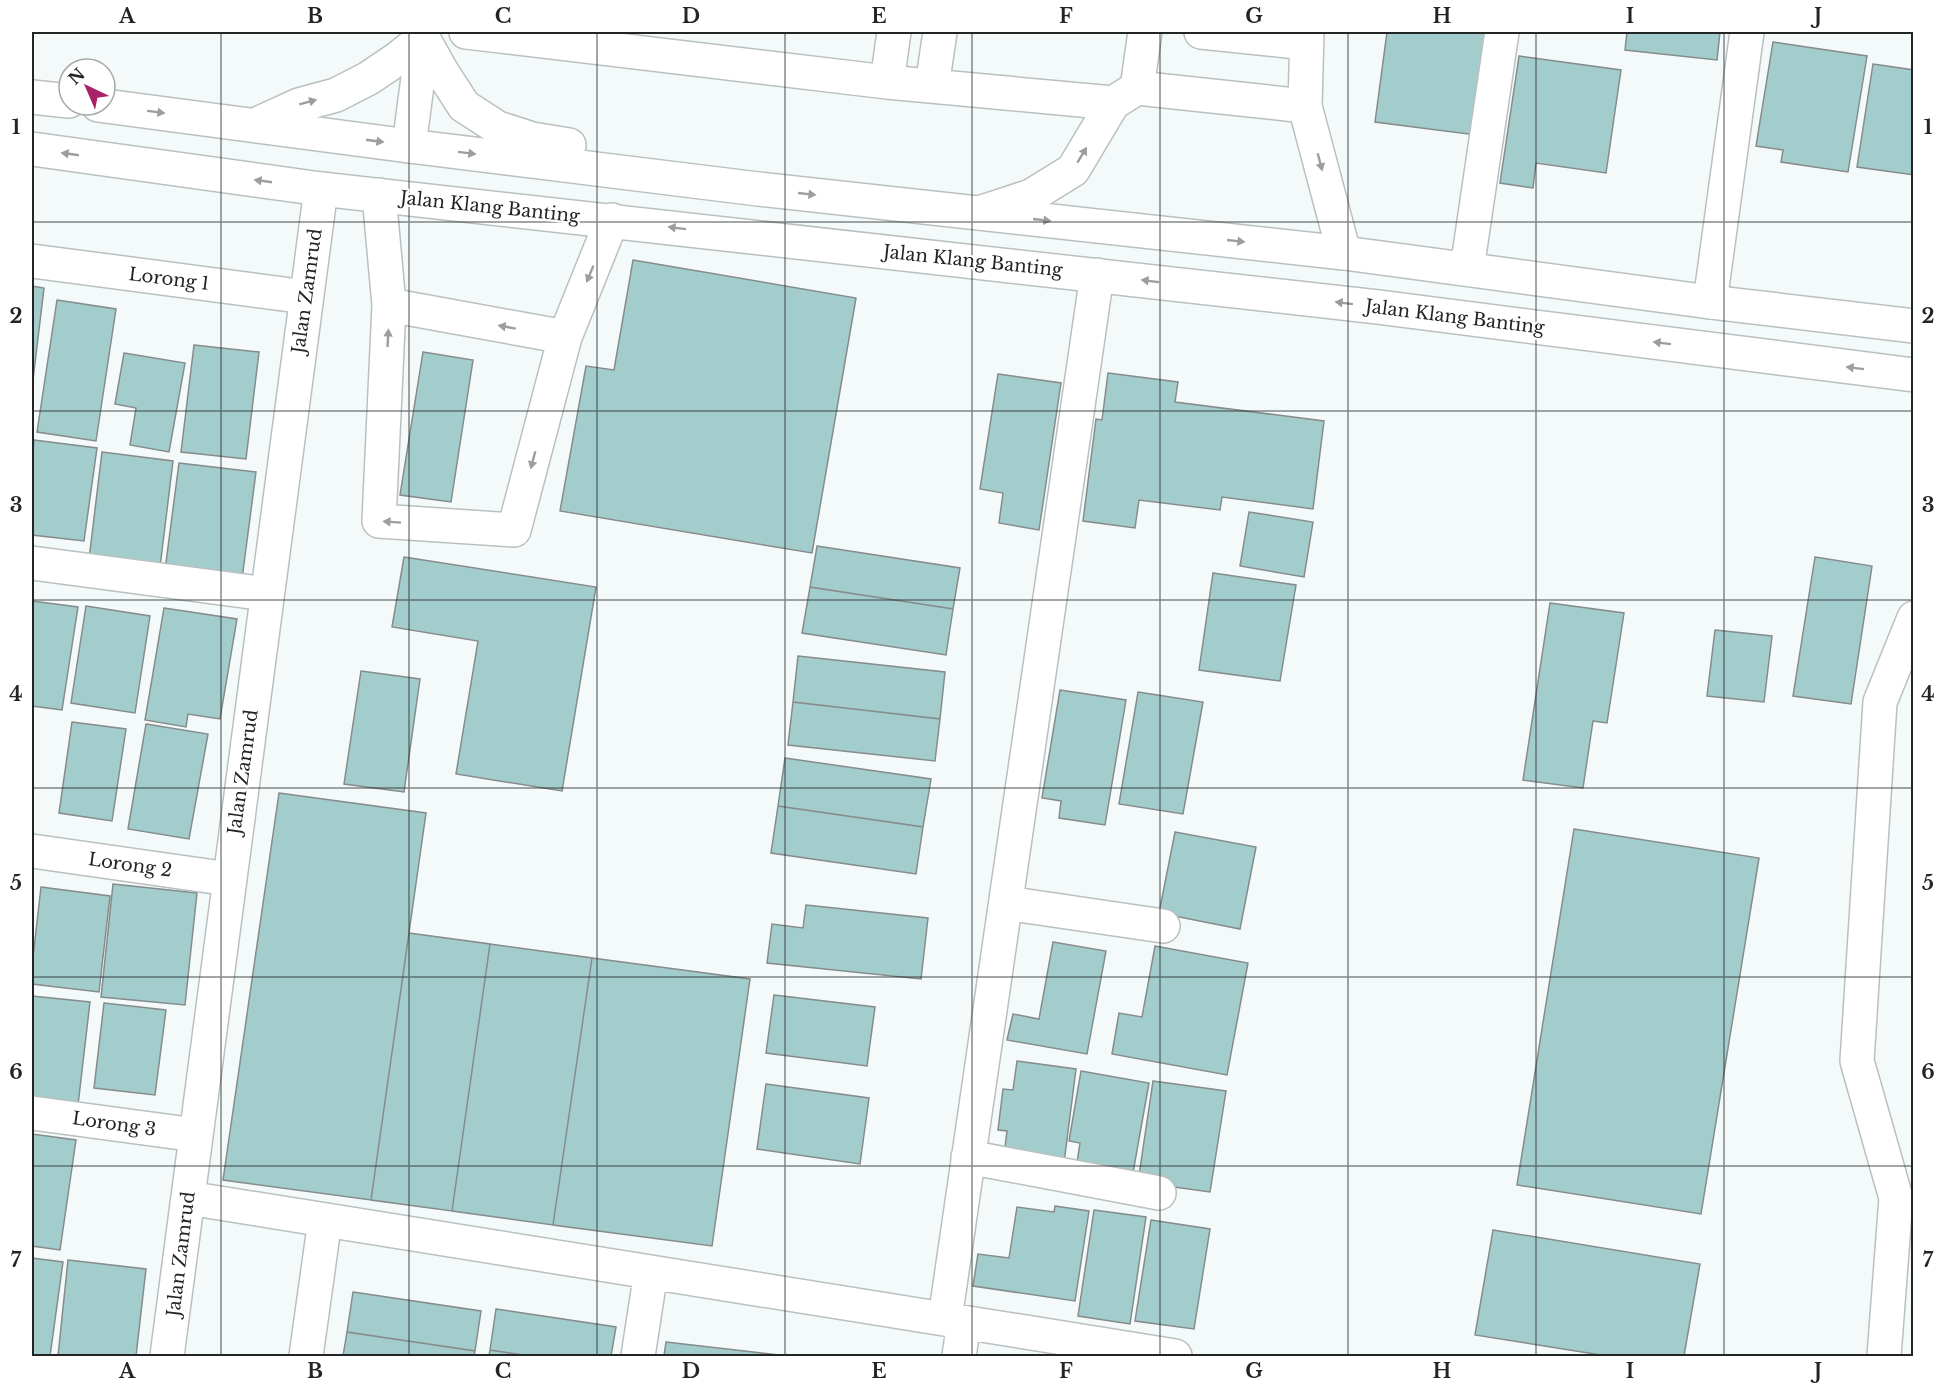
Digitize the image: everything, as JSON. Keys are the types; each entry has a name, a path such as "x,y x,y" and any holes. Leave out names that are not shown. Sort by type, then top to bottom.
{"main road":[{"path":"466,32 932,86 1305,106"},
{"path":"887,82 894,32"},
{"path":"932,86 940,32"},
{"path":"979,213 1031,196 1073,170 1125,95 1145,32"},
{"path":"1202,32 1306,37 1305,106 1344,253"},
{"path":"1467,268 1502,32"},
{"path":"1710,302 1747,32"},
{"path":"255,125 299,105 336,95 369,78 397,59 423,35"},
{"path":"423,35 409,146 421,180 451,203"},
{"path":"423,35 441,72 464,106 498,129 532,139 695,165 758,189"},
{"path":"32,97 57,100"},
{"path":"117,107 758,189 1344,253 1710,302 1914,326"},
{"name":"Jalan Klang Banting","path":"32,149 321,189 1378,307 1914,375"},
{"name":"Jalan Zamrud","path":"167,1356 321,189"},
{"path":"379,195 389,305 379,521 514,530 565,337 612,220"},
{"name":"Lorong 1","path":"32,261 306,297"},
{"path":"959,1356 955,1321 968,1157 1097,275"},
{"path":"389,305 565,337"},
{"path":"32,563 267,594"},
{"path":"1884,1356 1896,1198 1857,1061 1880,702 1914,618"},
{"name":"Lorong 2","path":"32,850 230,879"},
{"path":"1006,903 1163,926"},
{"name":"Lorong 3","path":"32,1113 196,1135"},
{"path":"968,1157 1159,1193"},
{"path":"188,1198 1175,1356"},
{"path":"306,1356 326,1220"},
{"path":"639,1356 651,1272"}],"building":[{"path":"1387,32 1490,32 1476,135 1375,122"},
{"path":"1627,32 1720,32 1717,60 1625,50"},
{"path":"1773,42 1867,56 1848,172 1781,162 1783,150 1756,146"},
{"path":"1519,56 1621,70 1606,173 1536,163 1533,188 1500,183"},
{"path":"1873,64 1914,70 1914,175 1857,167"},
{"path":"633,260 856,298 812,553 560,511 586,366 614,370"},
{"path":"32,286 44,288 32,388"},
{"path":"57,300 116,309 96,441 37,432"},
{"path":"194,345 259,352 246,459 181,452"},
{"path":"423,352 473,360 451,502 400,495"},
{"path":"124,353 185,363 169,452 130,445 136,408 115,404"},
{"path":"1108,373 1178,382 1175,402 1324,421 1313,509 1222,497 1220,510 1139,500 1135,528 1083,521 1096,419 1102,420"},
{"path":"998,374 1061,383 1039,530 999,523 1003,493 980,489"},
{"path":"34,440 97,448 84,541 32,535"},
{"path":"102,452 173,461 160,567 89,559"},
{"path":"179,463 256,472 242,579 165,570"},
{"path":"1249,512 1313,522 1304,577 1240,566"},
{"path":"817,546 960,568 953,609 810,587"},
{"path":"404,557 596,587 562,791 456,774 478,641 392,627"},
{"path":"1815,557 1872,566 1851,704 1793,696"},
{"path":"1213,573 1296,585 1280,681 1199,670"},
{"path":"810,587 953,609 946,655 802,633"},
{"path":"32,601 78,607 62,710 32,706"},
{"path":"1550,603 1624,613 1607,723 1593,721 1583,788 1523,780"},
{"path":"86,606 150,616 135,713 71,703"},
{"path":"164,608 237,619 220,719 188,714 186,727 145,720"},
{"path":"1715,630 1772,636 1764,702 1707,696"},
{"path":"798,656 945,672 940,719 793,702"},
{"path":"361,671 420,679 404,792 344,784"},
{"path":"1060,690 1126,700 1105,825 1059,818 1061,801 1042,798"},
{"path":"1138,692 1203,702 1183,814 1119,804"},
{"path":"793,702 940,719 935,761 788,745"},
{"path":"72,722 126,729 112,821 59,813"},
{"path":"146,724 208,734 189,839 128,829"},
{"path":"785,758 931,779 923,827 778,806"},
{"path":"279,793 426,813 371,1200 223,1180"},
{"path":"778,806 923,827 916,874 771,853"},
{"path":"1574,829 1759,858 1701,1214 1517,1185"},
{"path":"1175,832 1256,847 1240,929 1159,913"},
{"path":"113,884 197,893 185,1005 101,997"},
{"path":"41,887 110,896 99,992 32,984"},
{"path":"806,905 928,918 921,979 767,963 772,924 803,928"},
{"path":"409,933 490,944 452,1211 371,1200"},
{"path":"1053,942 1106,951 1087,1054 1007,1040 1013,1014 1039,1019"},
{"path":"490,944 592,958 553,1225 452,1211"},
{"path":"1155,946 1248,963 1227,1075 1112,1054 1119,1013 1142,1017"},
{"path":"592,958 750,979 712,1246 553,1225"},
{"path":"774,995 875,1007 867,1066 766,1053"},
{"path":"32,996 90,1002 78,1105 32,1099"},
{"path":"104,1003 166,1010 155,1095 94,1088"},
{"path":"1017,1061 1076,1069 1063,1171 1003,1163 1007,1131 998,1130 1003,1089 1013,1090"},
{"path":"1081,1071 1149,1083 1131,1184 1075,1175 1080,1143 1069,1141"},
{"path":"1153,1081 1226,1091 1210,1192 1138,1182"},
{"path":"766,1084 869,1098 860,1164 757,1149"},
{"path":"32,1134 76,1140 60,1250 32,1246"},
{"path":"1055,1206 1089,1211 1075,1301 973,1286 978,1254 1009,1258 1017,1207 1054,1212"},
{"path":"1094,1210 1146,1217 1130,1324 1078,1316"},
{"path":"1151,1220 1210,1229 1194,1329 1135,1321"},
{"path":"1493,1230 1700,1264 1684,1356 1607,1356 1475,1335"},
{"path":"32,1258 63,1262 50,1356 32,1356"},
{"path":"68,1260 146,1269 136,1356 58,1356"},
{"path":"353,1292 481,1311 475,1351 347,1332"},
{"path":"496,1309 616,1327 611,1356 531,1356 490,1350"},
{"path":"347,1332 475,1351 474,1356 343,1356"},
{"path":"666,1342 788,1356 664,1356"},
{"path":"490,1350 531,1356 489,1356"}]}
